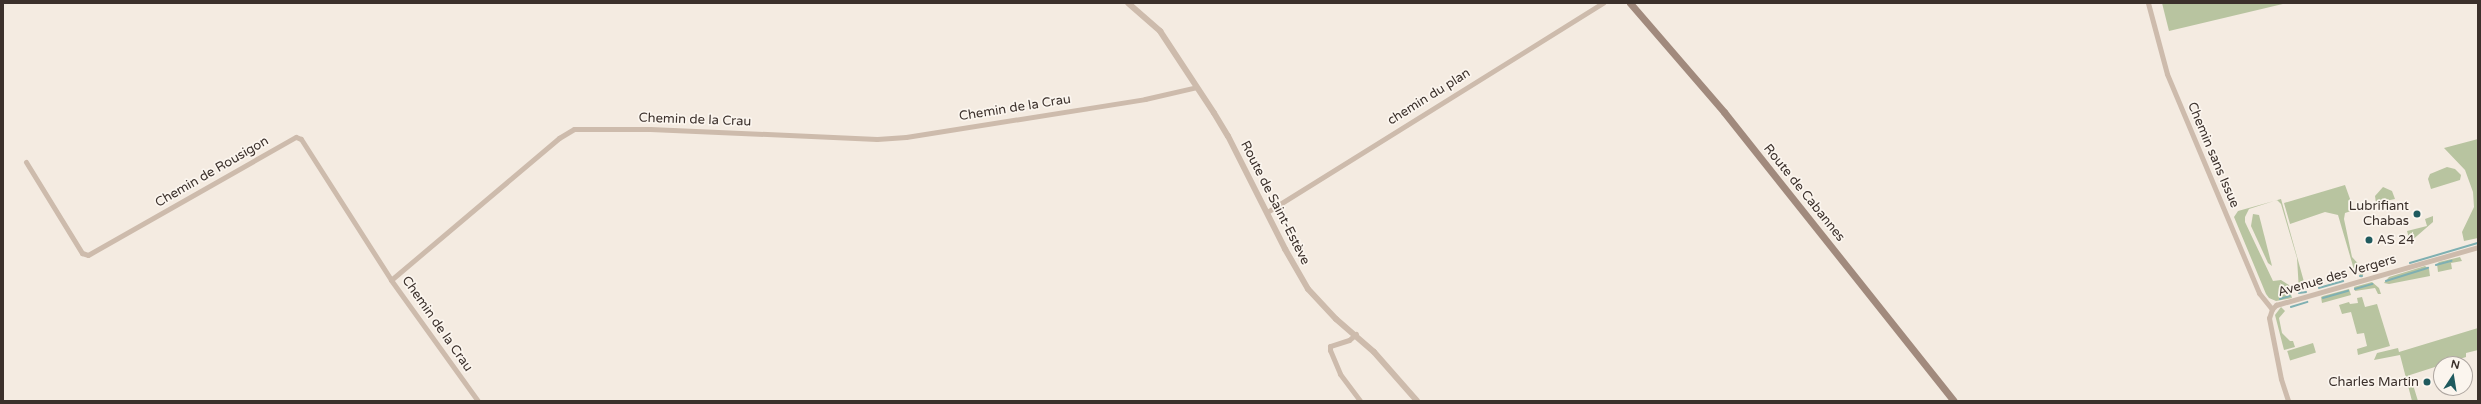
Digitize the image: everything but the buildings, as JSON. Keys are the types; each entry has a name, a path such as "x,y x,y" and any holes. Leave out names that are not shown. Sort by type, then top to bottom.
{"main road":[{"name":"Route de Cabannes","path":"1630,3 1724,112 1954,401"}],"street":[{"name":"Route de Saint-Estève","path":"1128,3 1160,31 1228,136 1308,289 1336,319 1356,334 1417,401"},
{"name":"chemin du plan","path":"1267,212 1603,3"},
{"name":"Chemin sans Issue","path":"2148,3 2170,81 2259,293 2272,309"},
{"name":"Chemin de la Crau","path":"478,401 391,280 559,138 574,129 650,129 877,139 927,134 1145,99 1197,87"},
{"name":"Chemin de Rousigon","path":"26,162 82,253 88,255 296,137 301,139 391,280"},
{"name":"Avenue des Vergers","path":"2272,309 2276,305 2478,248"},
{"path":"2272,309 2269,318 2281,379 2288,401"},
{"path":"1356,334 1350,340 1330,346 1330,350 1340,374 1360,401"}],"green space":[{"path":"2162,3 2287,3 2169,31"},
{"path":"2478,139 2478,238 2464,241 2462,232 2474,207 2473,192 2465,170 2444,148"},
{"path":"2447,167 2455,169 2461,175 2460,180 2431,189 2428,179 2430,174"},
{"path":"2345,185 2354,210 2345,213 2344,219 2352,257 2362,268 2364,273 2361,278 2359,272 2355,273 2338,215 2325,212 2290,224 2284,203"},
{"path":"2383,187 2392,191 2395,199 2376,203 2375,196"},
{"path":"2281,199 2306,289 2299,291 2297,258 2281,204 2277,200"},
{"path":"2274,201 2249,209 2245,217 2245,222 2273,281 2281,280 2289,285 2292,298 2276,301 2269,298 2266,294 2234,217 2238,211"},
{"path":"2253,214 2259,215 2272,266 2268,263 2251,226"},
{"path":"2433,216 2433,222 2410,242 2407,231 2427,226 2425,219"},
{"path":"2460,257 2462,261 2451,263 2452,269 2438,272 2437,264 2439,262"},
{"path":"2425,266 2429,269 2430,276 2389,284 2384,283 2389,277"},
{"path":"2372,282 2379,288 2381,294 2378,294 2375,288 2355,291 2354,287"},
{"path":"2349,289 2351,295 2322,303 2321,297"},
{"path":"2362,297 2365,307 2377,304 2390,346 2358,355 2357,349 2367,346 2364,333 2357,334 2351,312 2342,314 2339,305 2349,302 2350,304 2358,303 2357,298"},
{"path":"2281,307 2285,311 2279,318 2282,333 2290,341 2293,341 2295,347 2284,350 2275,315"},
{"path":"2478,328 2478,350 2466,353 2466,356 2433,356 2433,368 2410,375 2418,401 2412,401 2400,355 2374,360 2377,353 2398,348 2399,352"},
{"path":"2313,343 2316,353 2290,360 2287,351"}],"waterway":[{"path":"2410,263 2478,243"},
{"path":"2436,265 2451,261"},
{"path":"2386,281 2428,268"},
{"path":"2319,288 2343,281"},
{"path":"2355,289 2372,284"},
{"path":"2323,298 2348,291"},
{"path":"2299,293 2306,292"},
{"path":"2280,299 2290,296"},
{"path":"2291,307 2307,302"}],"place":[{"name":"Lubrifiant Chabas","path":"2417,214"},
{"name":"AS 24","path":"2369,240"},
{"name":"Charles Martin","path":"2427,382"}]}
